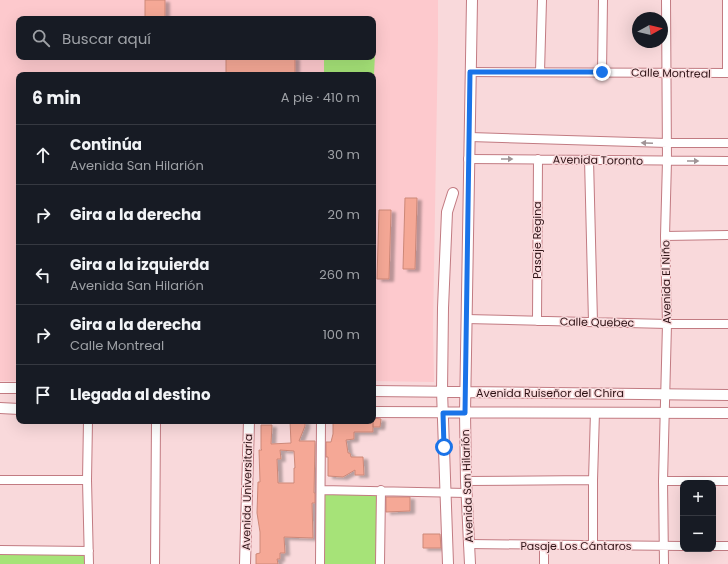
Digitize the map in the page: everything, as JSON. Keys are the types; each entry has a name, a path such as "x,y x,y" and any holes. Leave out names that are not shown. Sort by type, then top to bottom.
{"street":[{"name":"Avenida San Hilarión","path":"470,564 466,493 465,392 472,0"},
{"path":"540,72 542,0"},
{"path":"602,72 603,0"},
{"name":"Avenida El Niño","path":"664,564 663,481 667,324 666,0"},
{"path":"727,0 727,73"},
{"name":"Calle Montreal","path":"470,72 727,73"},
{"name":"Avenida Toronto","path":"470,138 728,143"},
{"name":"Avenida Toronto","path":"468,159 728,161"},
{"name":"Pasaje Regina","path":"537,321 538,159"},
{"path":"589,159 593,322"},
{"name":"Avenida San Hilarión","path":"448,564 442,391 443,308 447,212 453,193"},
{"path":"666,236 728,235"},
{"name":"Calle Quebec","path":"466,319 728,324"},
{"path":"0,388 16,388"},
{"name":"Avenida Ruiseñor del Chira","path":"376,391 728,395"},
{"path":"0,408 16,409"},
{"path":"376,412 596,412 728,414"},
{"path":"593,546 593,480 596,412"},
{"path":"88,424 87,480 89,564"},
{"path":"155,564 156,424"},
{"name":"Avenida Universitaria","path":"245,564 249,424"},
{"path":"320,564 321,424"},
{"path":"0,480 87,480"},
{"path":"466,481 593,480"},
{"path":"663,481 728,481"},
{"path":"321,490 381,490 466,493"},
{"path":"380,564 381,490"},
{"name":"Pasaje Los Cántaros","path":"468,544 544,546 680,546"},
{"path":"544,546 544,564"},
{"path":"716,546 728,546"},
{"path":"0,550 89,551"}],"shaded area":[{"path":"0,0 438,0 433,327 434,382 376,381 376,72 16,72 16,381 0,381"}],"green space":[{"path":"324,60 375,60 374,72 324,72"},
{"path":"321,490 381,490 380,564 320,564"},
{"path":"0,553 86,553 86,564 0,564"}],"building":[{"path":"145,0 165,0 165,16 145,16"},
{"path":"226,60 295,60 295,72 226,72"},
{"path":"405,198 417,198 415,269 403,269"},
{"path":"379,210 391,210 389,279 377,279"},
{"path":"376,418 381,419 380,427 373,427 373,424 376,424"},
{"path":"290,424 305,424 299,441 315,441 315,503 312,503 313,538 284,537 285,553 280,553 280,559 277,559 278,564 256,564 256,554 260,553 260,532 257,513 258,482 260,482 259,450 262,450 261,425 272,425 271,444 291,443","holes":["280,450 294,451 294,483 278,483 277,459 281,459"]},
{"path":"333,424 373,424 373,432 354,432 354,439 346,440 348,453 350,453 351,457 363,457 364,475 355,475 355,470 343,477 328,476 326,442 331,442"},
{"path":"386,497 410,497 410,511 386,512"},
{"path":"423,534 440,534 441,548 423,548"}],"route":[{"path":"444,447 443,413 465,413 470,72 602,72"}]}
